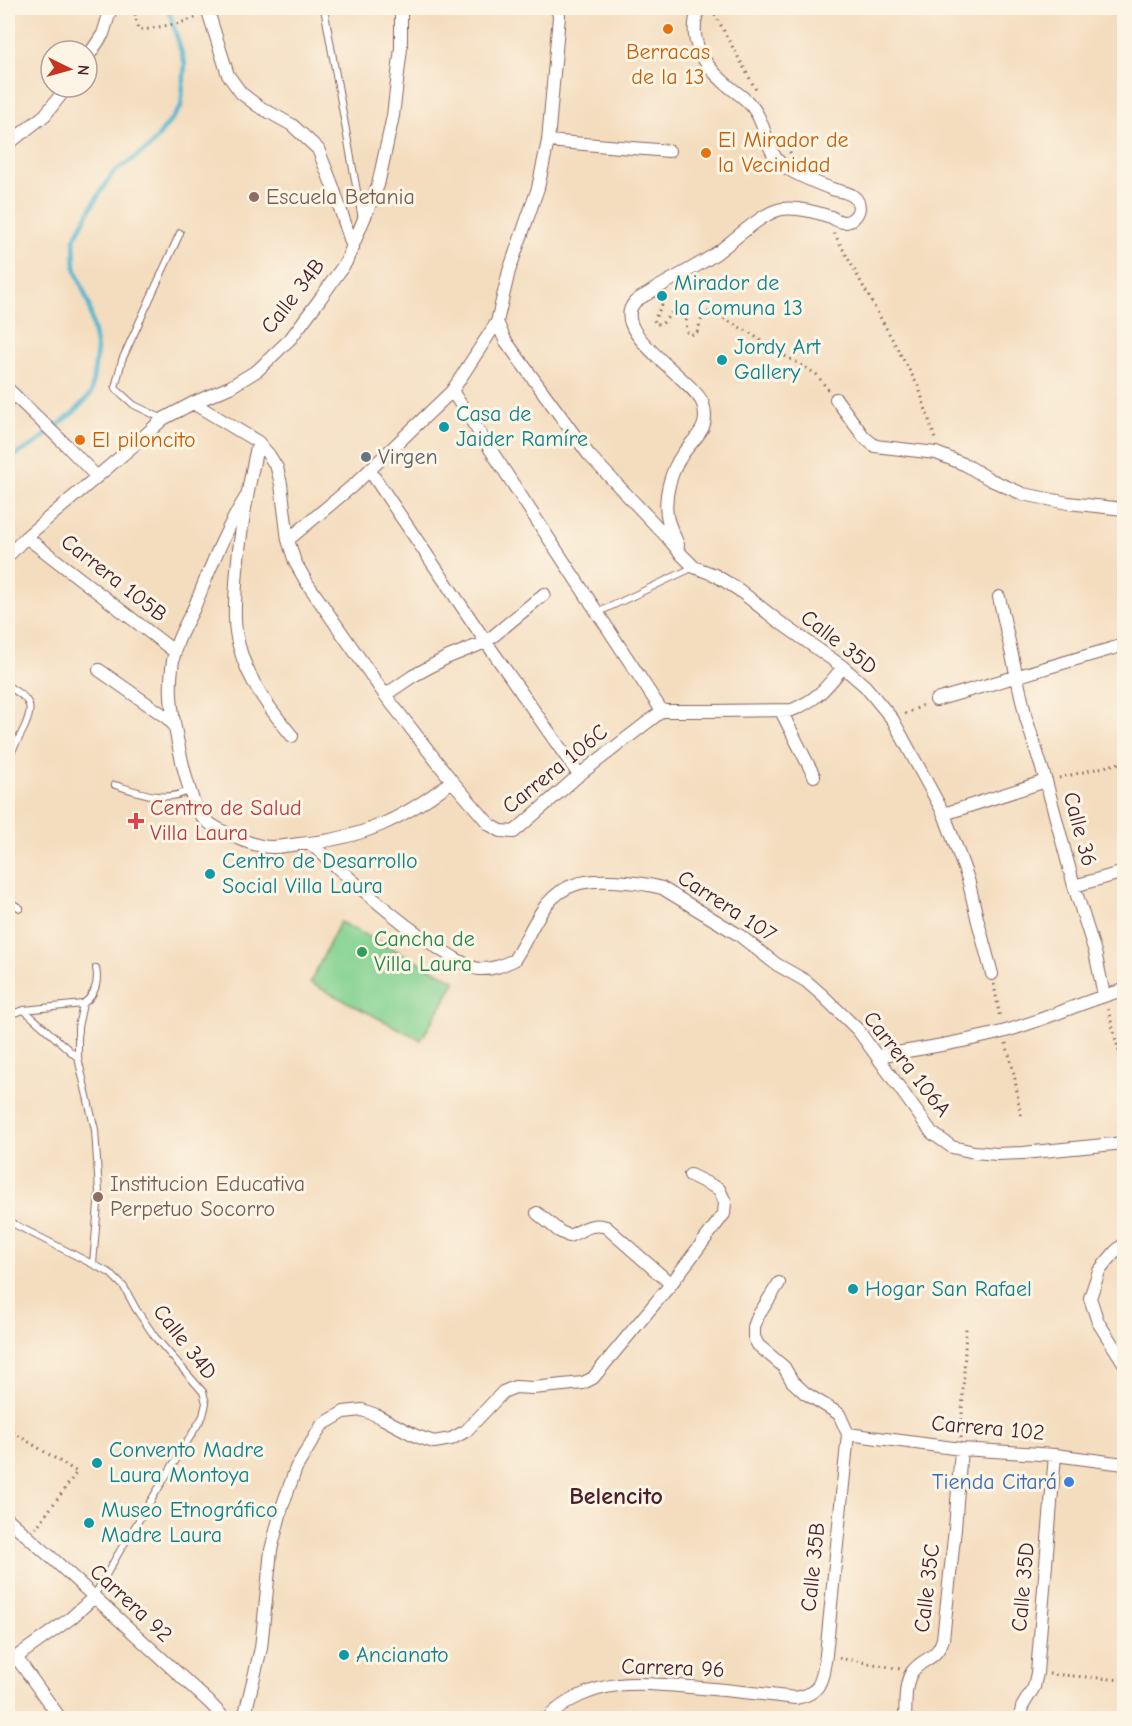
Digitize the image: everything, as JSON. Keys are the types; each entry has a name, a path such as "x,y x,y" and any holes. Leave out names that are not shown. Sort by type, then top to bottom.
{"street":[{"path":"99,39 111,8"},
{"name":"Calle 34B","path":"8,556 26,537 164,419 230,387 258,370 291,338 346,262 378,185 393,116 401,48 401,8"},
{"path":"288,540 370,471 452,391 497,322 509,271 538,188 548,141 559,16 557,8"},
{"path":"681,554 667,516 667,493 671,474 682,454 695,441 703,428 706,415 702,402 694,390 645,345 634,331 629,318 634,302 661,284 714,255 752,225 779,209 794,208 842,222 851,221 859,208 853,195 818,184 780,163 763,132 757,114 745,98 724,82 701,57 694,28 699,8"},
{"path":"207,11 228,75 241,93 258,106 292,125 318,149 333,186 353,248"},
{"path":"8,144 45,116 58,99"},
{"path":"548,141 669,151"},
{"name":"Calle 35D","path":"497,322 505,340 589,455 681,554 694,567 715,575 739,590 843,667 865,686 893,720 944,814 968,879 993,974"},
{"path":"8,389 97,477"},
{"path":"452,391 662,711 792,710 825,691 843,667"},
{"path":"836,399 864,437 875,446 936,453 966,465 991,480 1023,494 1068,503 1125,509"},
{"path":"193,403 258,442 240,536 234,608 235,627 250,676 272,711 292,736"},
{"name":"Carrera 106C","path":"258,442 278,468 288,540 295,562 307,583 385,695 452,781 490,825 501,831 514,831 662,711"},
{"path":"370,471 579,776"},
{"name":"Carrera 105B","path":"246,497 230,522 175,652 171,693 174,725 189,790 203,819 234,837 270,847 310,843 347,837 400,817 452,781"},
{"name":"Carrera 105B","path":"26,537 175,652"},
{"path":"385,695 446,658 486,642 544,594"},
{"name":"Calle 36","path":"999,597 1026,718 1095,952 1104,995"},
{"path":"936,700 1125,645"},
{"path":"99,670 174,725"},
{"path":"781,711 814,776"},
{"path":"944,814 1046,782"},
{"name":"Carrera 107","path":"310,843 414,931 445,952 477,969 495,968 514,960 532,926 548,903 574,884 596,881 647,884 662,888 739,935 776,964 806,981 835,1009"},
{"path":"1074,886 1125,872"},
{"path":"878,1056 931,1048 1002,1032 1104,995 1125,990"},
{"name":"Carrera 106A","path":"835,1009 858,1030 932,1133 952,1147 985,1153 1023,1154 1125,1143"},
{"path":"244,1719 261,1648 271,1550 282,1507 296,1468 322,1425 344,1412 362,1410 416,1436 434,1442 451,1439 466,1431 502,1392 515,1387 533,1388 583,1383 593,1378 671,1284 724,1214 725,1202 719,1189 690,1175"},
{"path":"537,1214 569,1236 590,1225 606,1227 671,1284"},
{"path":"1125,1244 1099,1271 1090,1298 1098,1322 1125,1363"},
{"path":"778,1283 758,1316 754,1327 754,1337 758,1345 784,1367 792,1381 805,1393 839,1414 848,1434"},
{"name":"Carrera 102","path":"848,1434 961,1449 1055,1455 1125,1464"},
{"name":"Calle 35B","path":"806,1696 811,1694 820,1682 826,1655 848,1434"},
{"name":"Calle 35C","path":"913,1671 937,1653 943,1639 961,1449"},
{"name":"Calle 35D","path":"1020,1719 1022,1707 1034,1687 1037,1673 1055,1455"},
{"name":"Carrera 92","path":"8,1519 209,1702 224,1719"},
{"path":"60,1719 12,1660 70,1618 93,1598"},
{"path":"905,1719 908,1685 913,1671"},
{"name":"Carrera 96","path":"548,1719 569,1701 600,1689 619,1685 653,1684 795,1698 806,1696"}],"lane":[{"path":"324,8 363,222"},
{"path":"164,419 134,405 115,388 122,360 180,233"},
{"path":"599,612 694,567"},
{"path":"8,686 23,696 29,705 28,718 8,758"},
{"path":"115,785 152,796 180,796 189,790"},
{"path":"8,901 20,908"},
{"path":"8,1015 24,1010 82,1004 87,1001 97,985 96,968"},
{"path":"82,1004 78,1027 78,1058 95,1130 99,1191 93,1264"},
{"path":"24,1010 78,1058"},
{"name":"Calle 34D","path":"8,1221 110,1274 124,1287 155,1337 203,1392 206,1403 203,1416 93,1598"}],"path":[{"path":"134,8 138,28 143,30 180,23 207,11"},
{"path":"661,284 669,290 654,320 655,324 662,324 674,309 686,308 689,312 686,321 687,332 691,335 697,332 703,315 710,311 752,334 771,349 817,375 836,399"},
{"path":"893,720 936,700"},
{"path":"1046,782 1125,762"},
{"path":"993,974 1002,1032 1014,1073 1021,1118"},
{"path":"1104,995 1125,1071"},
{"path":"961,1435 966,1328"},
{"path":"8,1428 77,1472 29,1538"},
{"path":"826,1655 913,1671"},
{"path":"1037,1673 1125,1680"}],"green space":[{"name":"Cancha de Villa Laura","path":"340,922 456,981 421,1040 310,983"}],"waterway":[{"path":"8,459 35,444 73,413 91,394 97,350 89,305 75,268 74,239 113,173 150,147 181,107 185,64 168,8"}],"place":[{"name":"Berracas de la 13","path":"668,29"},
{"name":"El Mirador de la Vecinidad","path":"706,153"},
{"name":"Escuela Betania","path":"254,197"},
{"name":"Mirador de la Comuna 13","path":"662,296"},
{"name":"Jordy Art Gallery","path":"722,360"},
{"name":"Casa de Jaider Ramíre","path":"444,427"},
{"name":"El piloncito","path":"80,440"},
{"name":"Virgen","path":"366,457"},
{"name":"Centro de Salud Villa Laura","path":"136,821"},
{"name":"Centro de Desarrollo Social Villa Laura","path":"210,874"},
{"name":"Cancha de Villa Laura","path":"362,952"},
{"name":"Institucion Educativa Perpetuo Socorro","path":"98,1197"},
{"name":"Hogar San Rafael","path":"853,1289"},
{"name":"Convento Madre Laura Montoya","path":"97,1463"},
{"name":"Tienda Citará","path":"1069,1482"},
{"name":"Museo Etnográfico Madre Laura","path":"89,1523"},
{"name":"Ancianato","path":"344,1655"}],"district":[{"name":"Belencito","path":"616,1496"}]}
